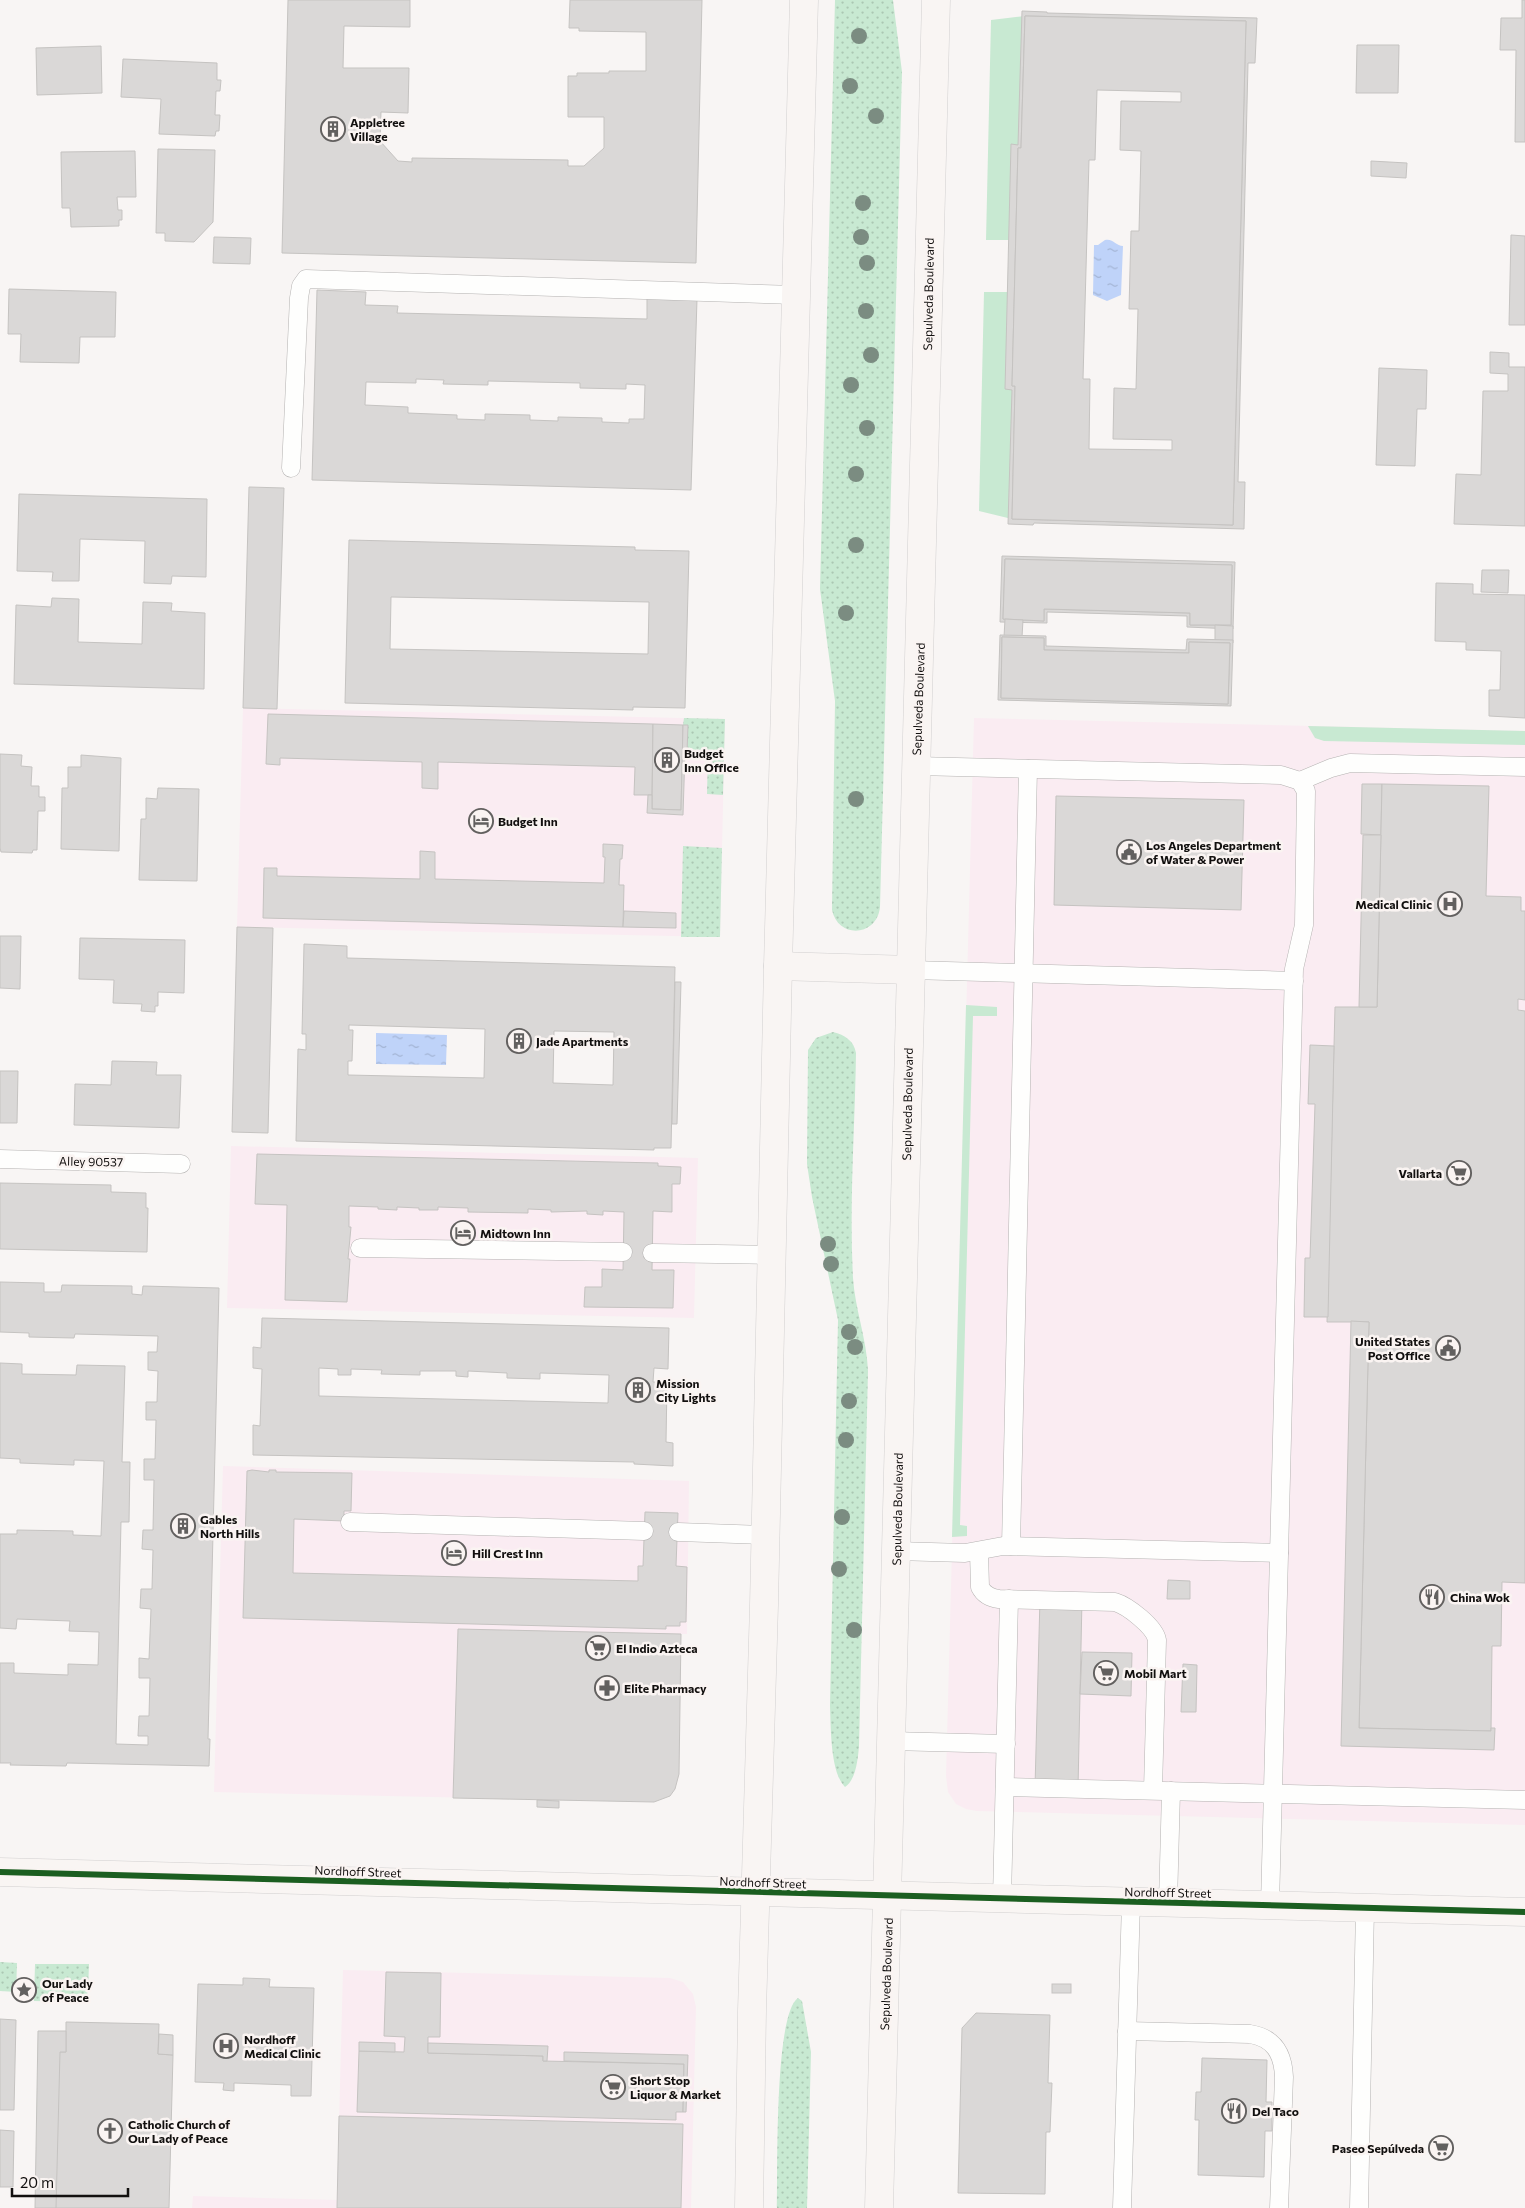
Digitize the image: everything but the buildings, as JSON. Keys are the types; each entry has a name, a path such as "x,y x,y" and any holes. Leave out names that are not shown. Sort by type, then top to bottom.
{"main road":[{"path":"749,2208 778,966 804,0"},
{"name":"Sepulveda Boulevard","path":"879,2208 936,0"},
{"path":"778,966 910,970"},
{"name":"Nordhoff Street","path":"0,1872 1525,1912"}],"lane":[{"path":"291,468 299,298 301,286 306,279 796,295"},
{"path":"916,766 1281,775 1300,781 1330,768 1350,763 1525,767"},
{"path":"1011,1546 1028,769"},
{"path":"1270,1906 1294,981 1304,925 1306,791 1300,781"},
{"path":"910,970 1294,981"},
{"name":"Alley 90537","path":"0,1159 182,1164"},
{"path":"360,1248 623,1252"},
{"path":"652,1253 772,1255"},
{"path":"350,1522 644,1531"},
{"path":"678,1532 766,1535"},
{"path":"896,1551 965,1554 1011,1546 1280,1552"},
{"path":"979,1552 979,1582 982,1592 993,1598 1116,1602 1129,1608 1154,1632 1158,1640 1153,1790"},
{"path":"1002,1899 1009,1599"},
{"path":"891,1741 1006,1744"},
{"path":"1004,1787 1525,1800"},
{"path":"1168,1903 1171,1791"},
{"path":"1122,2208 1131,1902"},
{"path":"1359,2208 1365,1908"},
{"path":"1127,2031 1250,2034 1265,2038 1275,2047 1282,2059 1284,2076 1279,2208"}],"shaded area":[{"name":"Budget Inn","path":"243,708 725,719 720,937 237,927"},
{"path":"974,718 1525,731 1525,1825 977,1811 966,1809 956,1804 948,1792 946,1776"},
{"name":"Midtown Inn","path":"231,1146 698,1158 694,1318 227,1308"},
{"path":"223,1466 689,1481 687,1634 681,1634 679,1774 675,1789 670,1796 654,1802 214,1792"},
{"path":"343,1970 670,1978 683,1982 693,1994 696,2007 691,2208 192,2208 193,2196 337,2200"}],"green space":[{"path":"835,0 893,0 902,72 880,907 877,917 872,924 865,929 857,931 849,930 842,926 832,910 835,701 820,589"},
{"path":"1025,16 1016,240 986,240 991,20"},
{"path":"984,292 1015,292 1012,519 979,511"},
{"path":"684,718 725,719 723,795 707,794 708,753 687,753 688,725 683,725"},
{"path":"1308,726 1525,731 1525,745 1324,741 1315,738"},
{"path":"683,846 722,848 720,937 681,937"},
{"path":"966,1005 997,1007 997,1016 973,1016 960,1525 967,1526 967,1536 952,1537"},
{"path":"833,1032 848,1039 856,1053 852,1194 853,1278 866,1348 868,1371 859,1746 854,1774 849,1784 845,1787 836,1771 831,1737 830,1706 838,1320 812,1197 807,1164 808,1050 816,1038"},
{"path":"0,1962 17,1963 16,1992 0,1991"},
{"path":"35,1964 89,1964 86,1998 76,2002 34,2001"},
{"path":"798,1998 802,2001 811,2052 807,2208 777,2208 781,2063 790,2010"}],"water":[{"path":"1105,240 1110,240 1123,246 1121,295 1107,301 1093,295 1094,245 1098,245"},
{"path":"376,1033 447,1035 446,1065 376,1064"}],"cycle path":[{"path":"0,1872 1525,1912"}],"place":[{"name":"Appletree Village","path":"333,129"},
{"name":"Budget Inn Office","path":"667,760"},
{"name":"Budget Inn","path":"481,821"},
{"name":"Los Angeles Department of Water & Power","path":"1129,852"},
{"name":"Medical Clinic","path":"1450,904"},
{"name":"Jade Apartments","path":"519,1041"},
{"name":"Vallarta","path":"1459,1173"},
{"name":"Midtown Inn","path":"463,1233"},
{"name":"United States Post Office","path":"1448,1348"},
{"name":"Mission City Lights","path":"638,1390"},
{"name":"Gables North Hills","path":"183,1526"},
{"name":"Hill Crest Inn","path":"454,1553"},
{"name":"China Wok","path":"1432,1597"},
{"name":"El Indio Azteca","path":"598,1648"},
{"name":"Mobil Mart","path":"1106,1673"},
{"name":"Elite Pharmacy","path":"607,1688"},
{"name":"Our Lady of Peace","path":"24,1990"},
{"name":"Nordhoff Medical Clinic","path":"226,2046"},
{"name":"Short Stop Liquor & Market","path":"613,2087"},
{"name":"Del Taco","path":"1234,2111"},
{"name":"Catholic Church of Our Lady of Peace","path":"110,2131"},
{"name":"Paseo Sepúlveda","path":"1441,2148"}]}
